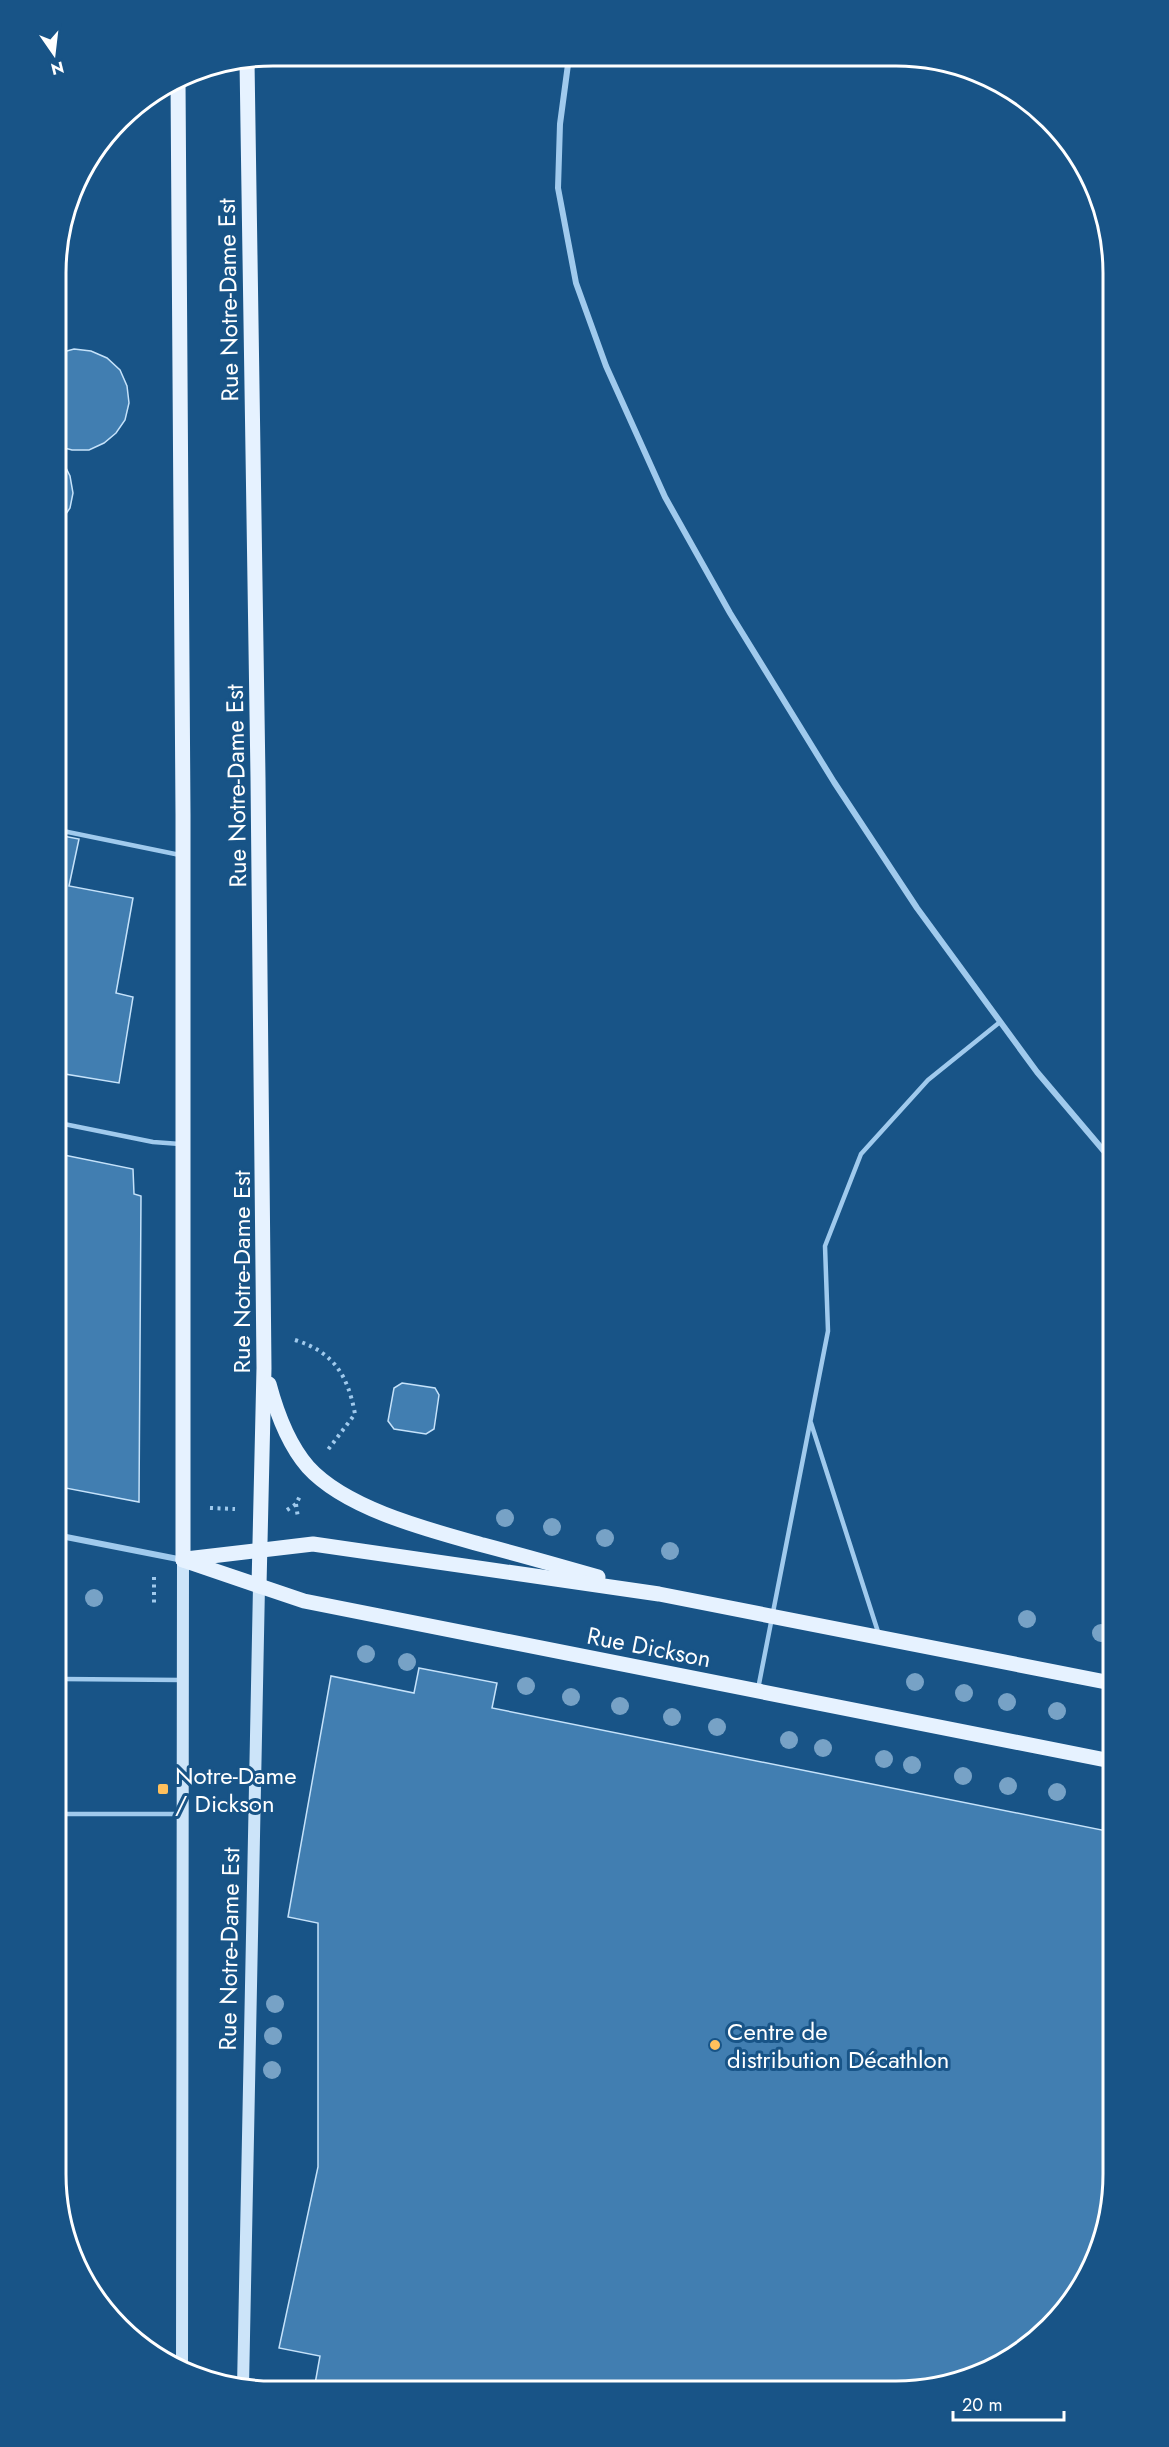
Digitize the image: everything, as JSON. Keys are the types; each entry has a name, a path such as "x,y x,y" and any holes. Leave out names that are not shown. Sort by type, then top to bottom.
{"main road":[{"name":"Rue Notre-Dame Est","path":"243,2379 264,1368 258,766 247,68"},
{"name":"Rue Notre-Dame Est","path":"178,89 184,1814 182,2360"},
{"path":"264,1368 284,1429 297,1451 309,1467 331,1485 355,1500 419,1527 659,1594"},
{"name":"Rue Dickson","path":"183,1560 313,1544 659,1594 1103,1681"},
{"name":"Rue Dickson","path":"183,1560 304,1601 1103,1759"}],"street":[{"path":"568,66 560,124 558,188 576,283 606,366 665,497 730,613 834,783 917,908 1037,1072 1103,1150"},
{"name":"Rue Dickson","path":"66,1537 183,1560"}],"lane":[{"path":"66,832 182,856"},
{"path":"758,1692 828,1330 825,1246 861,1154 928,1080 1000,1022"},
{"path":"66,1124 153,1142 182,1145"},
{"path":"811,1423 880,1638"},
{"path":"66,1679 183,1680"},
{"path":"66,1814 184,1814"}],"path":[{"path":"295,1340 316,1347 331,1359 351,1394 355,1414 330,1446"},
{"path":"296,1504 299,1524"},
{"path":"183,1507 260,1511"}],"building":[{"path":"74,349 91,351 107,358 120,370 127,386 129,403 125,420 116,433 104,443 89,450 66,448 66,351"},
{"path":"66,468 73,493 70,508 66,514"},
{"path":"66,837 79,839 69,886 133,898 116,993 133,997 119,1083 66,1074"},
{"path":"66,1155 133,1169 134,1194 141,1196 139,1502 66,1488"},
{"path":"402,1383 435,1388 439,1395 434,1429 426,1434 394,1429 388,1421 394,1388"},
{"name":"Centre de distribution Décathlon","path":"419,1668 497,1683 492,1708 1103,1830 1103,2187 1096,2227 1087,2253 1068,2289 1052,2310 1032,2330 987,2360 949,2374 896,2381 316,2381 320,2356 279,2348 318,2167 318,1923 288,1917 331,1676 414,1693"}],"place":[{"name":"Notre-Dame / Dickson","path":"163,1789"},
{"name":"Centre de distribution Décathlon","path":"715,2045"}]}
